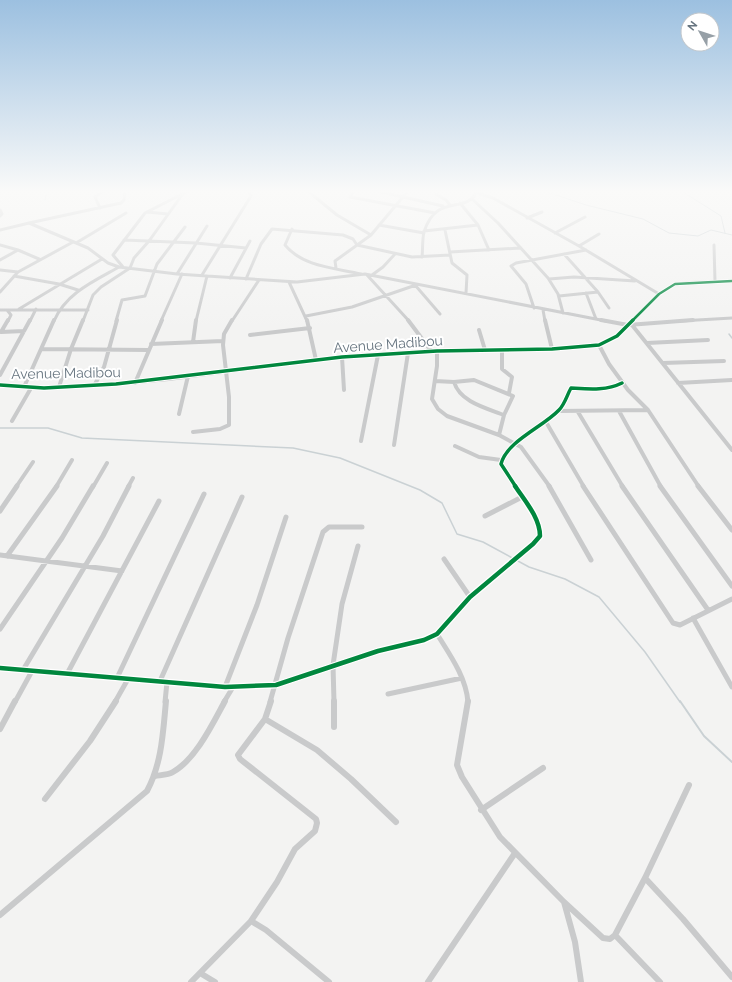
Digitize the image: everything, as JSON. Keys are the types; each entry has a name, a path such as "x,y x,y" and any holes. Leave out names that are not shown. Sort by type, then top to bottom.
{"street":[{"path":"65,238 88,248 102,259 121,267 177,274 289,282 312,282 372,275 415,285 466,293 544,310 630,325 714,318 732,318"},
{"path":"0,292 18,272 39,259 82,238"},
{"path":"59,387 71,349 96,291 130,268 134,258 151,238"},
{"path":"94,386 104,367 122,300 145,296 154,271 176,238"},
{"path":"177,274 200,238"},
{"path":"202,276 226,238"},
{"path":"246,279 265,238"},
{"path":"288,238 285,245 288,249 312,263 366,275 387,295 435,352 435,381 432,399 442,413 516,442 530,457 545,478 591,560"},
{"path":"352,238 357,245 396,254 422,257 521,248"},
{"path":"336,268 335,261 367,238"},
{"path":"422,257 424,238"},
{"path":"447,238 454,265 466,273 468,281 466,293"},
{"path":"484,238 489,250"},
{"path":"512,238 549,279 559,296 563,313"},
{"path":"564,238 659,294"},
{"path":"579,246 593,238"},
{"path":"121,267 113,255 124,240 196,243 246,248"},
{"path":"230,278 250,241"},
{"path":"0,245 18,250 39,259"},
{"path":"714,245 715,281"},
{"path":"0,260 18,250"},
{"path":"534,308 526,284 511,266 516,263 586,250"},
{"path":"372,275 383,267 396,254"},
{"path":"564,254 598,292 609,308"},
{"path":"19,309 102,259"},
{"path":"24,388 58,310 78,290 121,267"},
{"path":"0,270 18,272"},
{"path":"135,383 150,344 182,274"},
{"path":"14,276 59,284 78,290"},
{"path":"193,342 196,319 207,276"},
{"path":"549,279 586,278 637,281"},
{"path":"193,432 220,429 229,425 230,411 223,341 227,326 258,280"},
{"name":"Avenue Madibou","path":"0,385 24,388 94,386 135,383 342,357 485,350 552,349 599,345 612,340 630,325 659,294 669,287 681,282 732,281"},
{"path":"289,282 306,316 310,328 316,360"},
{"path":"306,316 352,307 415,285"},
{"path":"415,285 440,314"},
{"path":"559,296 598,292"},
{"path":"586,293 596,319"},
{"path":"0,375 36,309"},
{"path":"0,310 88,310"},
{"path":"7,310 11,315 1,332 24,331"},
{"path":"544,310 552,349"},
{"path":"630,325 647,343 732,450"},
{"path":"250,335 310,328"},
{"path":"479,330 485,350"},
{"path":"647,343 708,340"},
{"path":"150,344 223,341"},
{"path":"599,345 609,364 622,383 648,410 689,474 732,530"},
{"path":"42,349 148,350"},
{"path":"502,350 502,369 512,377 509,393"},
{"path":"394,445 408,353"},
{"path":"361,441 378,355"},
{"path":"342,357 344,390"},
{"path":"663,363 724,361"},
{"path":"179,414 188,376"},
{"path":"435,381 454,382 474,380 509,393 514,397 504,415 499,435"},
{"path":"678,383 732,380"},
{"path":"454,382 454,388 460,394 504,415"},
{"path":"500,460 516,442 546,422 558,411 571,388 598,389 614,387 622,383"},
{"path":"12,421 31,388"},
{"path":"558,411 578,412 648,410"},
{"path":"619,411 659,484 732,586"},
{"path":"578,412 620,483 708,610"},
{"path":"546,422 588,494 673,623 680,625 732,599"},
{"path":"455,446 479,457 500,460"},
{"path":"7,556 53,492 72,460"},
{"path":"0,668 225,687 260,687 276,685 333,665 424,640 437,634 470,597 538,539 540,532 538,523 501,464 500,460"},
{"path":"0,511 33,462"},
{"path":"0,629 47,561 107,463"},
{"path":"23,670 85,566 133,478"},
{"path":"117,678 204,494"},
{"path":"0,915 143,796 155,776 161,739 163,682 242,497"},
{"path":"485,516 522,497"},
{"path":"67,674 159,501"},
{"path":"225,687 257,605 286,517"},
{"path":"192,982 251,921 277,880 288,857 301,842 317,828 318,824 316,819 238,758 238,754 265,719 276,685 288,638 323,532 329,527 362,527"},
{"path":"334,728 333,665 342,604 358,546"},
{"path":"0,555 122,571"},
{"path":"444,559 470,597"},
{"path":"693,618 732,687"},
{"path":"437,634 462,678 467,692 468,706 457,765 462,778 481,810 500,837 514,853 603,938 610,939 614,935 645,878 689,785"},
{"path":"0,730 3,719 32,671"},
{"path":"388,694 462,678"},
{"path":"45,799 65,775 105,720 128,679"},
{"path":"155,776 174,771 190,756 200,743 233,687"},
{"path":"265,719 316,750 351,779 396,822"},
{"path":"481,810 543,768"},
{"path":"428,982 514,853"},
{"path":"645,878 683,919 732,977"},
{"path":"564,902 575,942 581,982"},
{"path":"251,921 266,930 329,982"},
{"path":"614,935 660,982"},
{"path":"200,973 215,982"}],"waterway":[{"path":"729,334 732,338"},
{"path":"0,428 48,428 82,438 293,448 340,458 420,490 442,503 457,534 483,542 529,567 565,579 599,597 645,652 680,702"},
{"path":"680,701 704,736 732,762"}],"cycle path":[{"path":"0,385 44,388 116,384 169,379 342,357 437,351 552,349 599,345 617,336 659,294 675,284 689,282 732,281"},
{"path":"0,668 225,687 260,687 276,685 378,651 424,640 437,634 470,597 533,544 540,536 540,528 534,515 501,464 508,451 516,443 554,415 563,405 571,388 598,389 614,387 622,383"}]}
